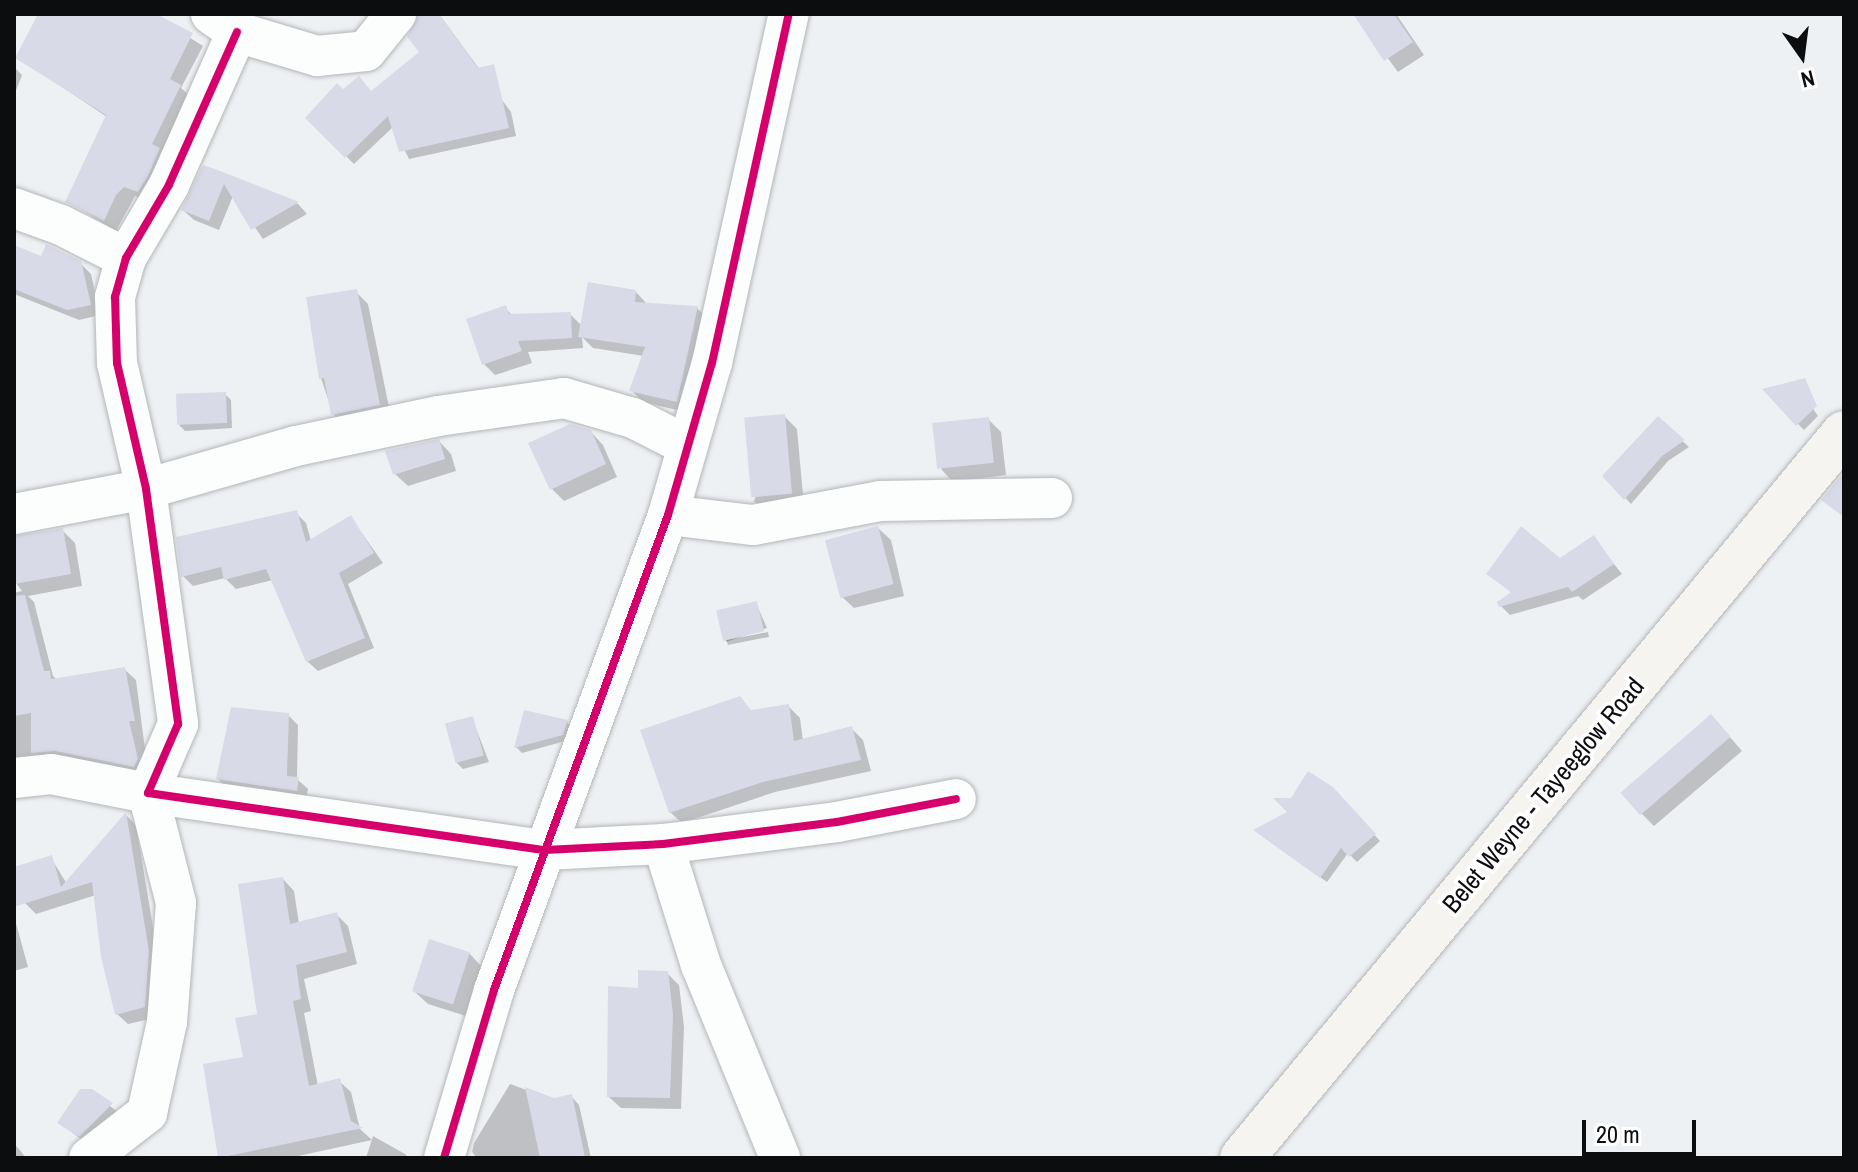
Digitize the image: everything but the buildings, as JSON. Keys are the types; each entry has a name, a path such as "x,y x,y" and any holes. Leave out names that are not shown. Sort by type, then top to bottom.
{"main road":[{"name":"Belet Weyne - Tayeeglow Road","path":"1242,1158 1844,433"}],"street":[{"path":"89,1158 147,1113 167,1022 176,903 148,793 178,724 146,489 117,363 115,297 126,258 169,185 224,23 317,56 366,51 396,14"},
{"path":"444,1158 494,990 668,515 712,363 789,14"},
{"path":"14,208 126,258"},
{"path":"14,514 146,489 296,446 438,416 564,398 633,418 686,445"},
{"path":"668,515 753,525 880,501 1052,498"},
{"path":"14,778 51,774 148,793 545,850 663,844 837,822 956,799"},
{"path":"663,844 701,965 780,1158"}],"cycle path":[{"path":"444,1158 494,990 668,515 712,363 789,14"},
{"path":"237,32 169,185 126,258 115,297 117,363 146,489 178,724 148,793 545,850 663,844 837,822 956,799"}]}
